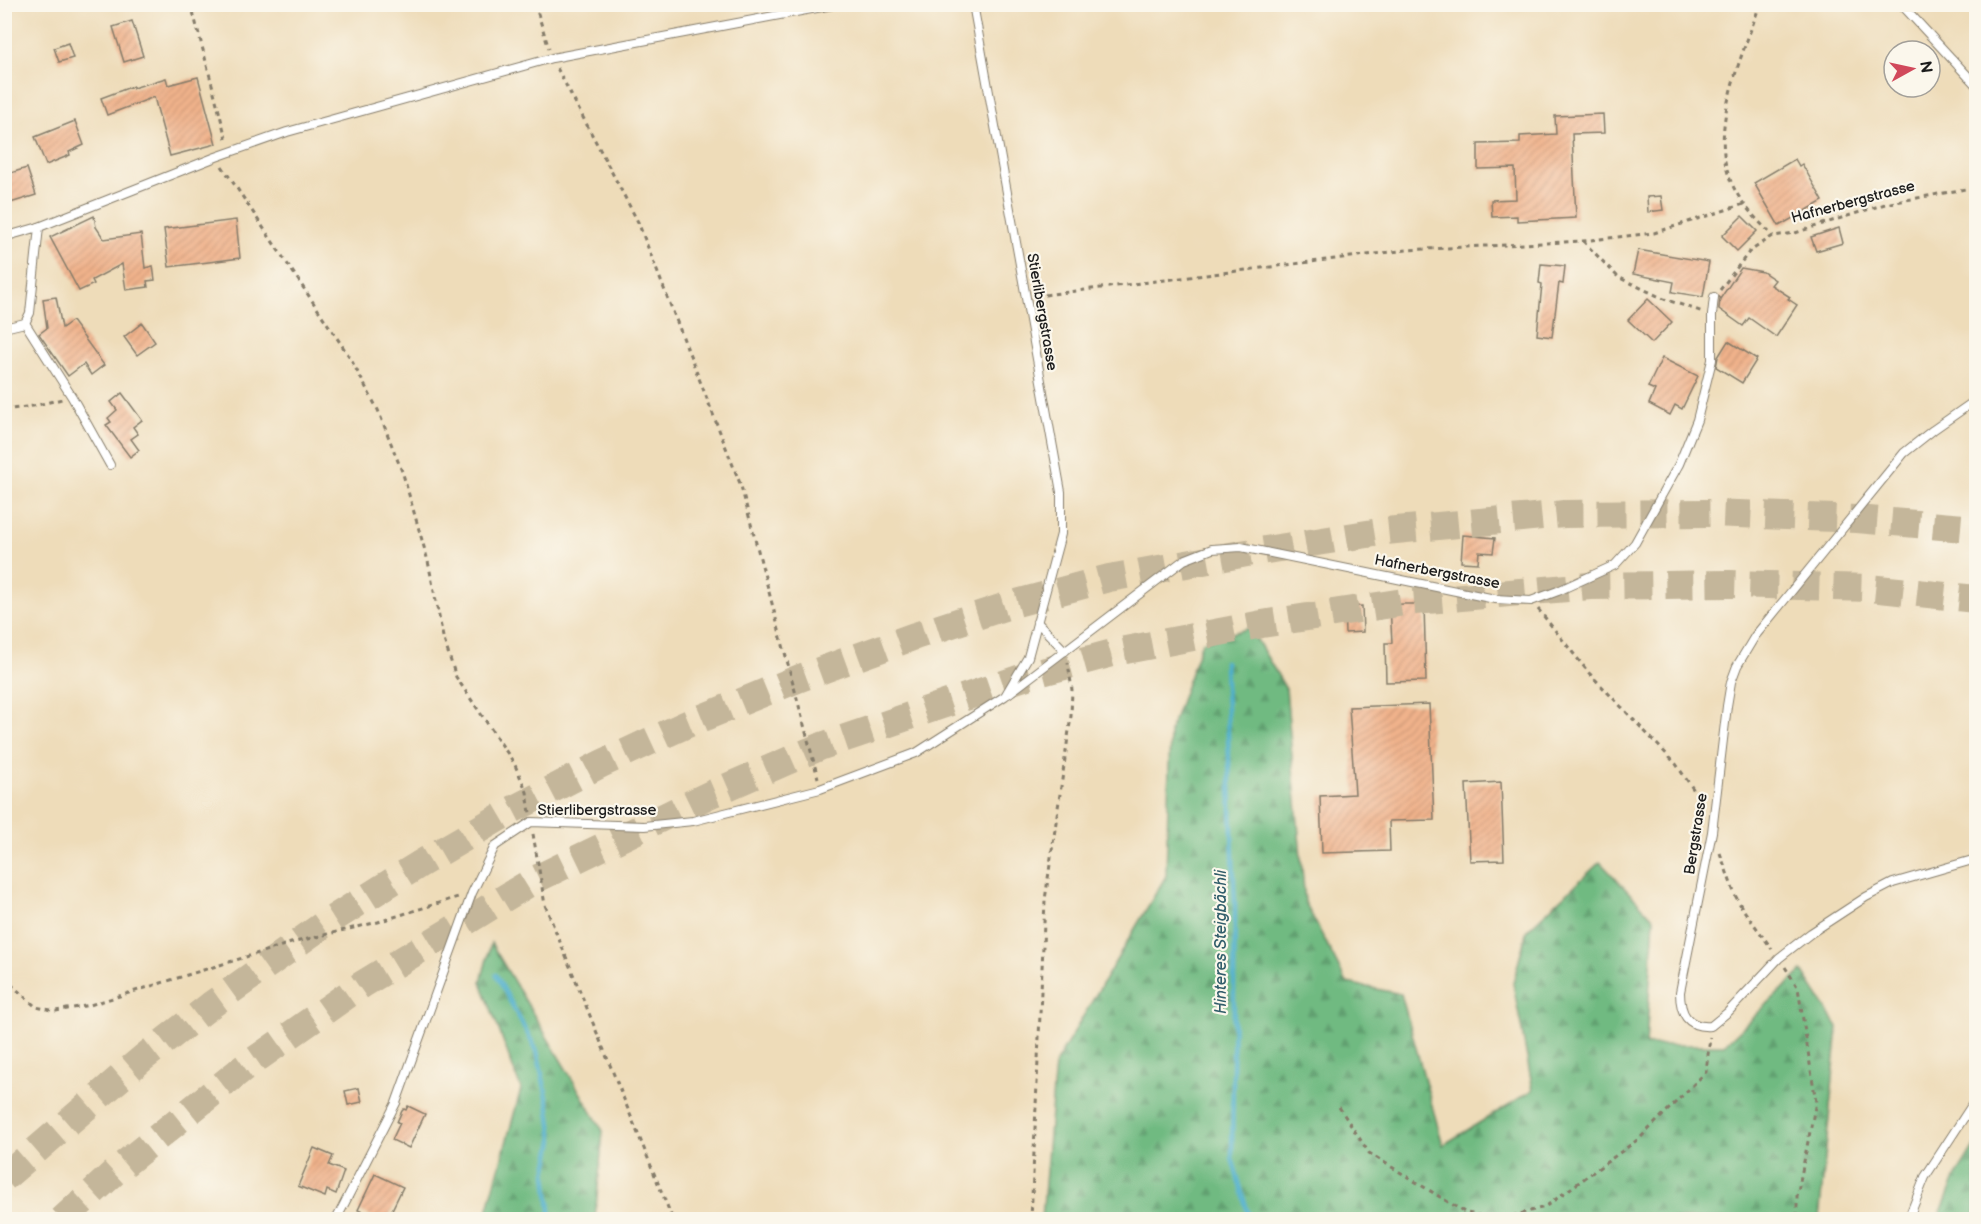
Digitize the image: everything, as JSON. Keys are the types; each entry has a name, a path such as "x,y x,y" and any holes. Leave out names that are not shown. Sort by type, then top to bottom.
{"lane":[{"path":"4,237 39,227 216,157 287,132 552,58 838,4"},
{"name":"Stierlibergstrasse","path":"336,1220 396,1103 472,893 495,846 531,822 644,826 693,821 820,789 916,753 1005,696 1028,657 1061,534 1061,492 973,4"},
{"path":"1901,4 1977,85"},
{"path":"25,323 30,313 39,227"},
{"name":"Hafnerbergstrasse","path":"1005,696 1184,560 1212,549 1241,547 1495,599 1531,601 1615,565 1635,543 1679,464 1697,420 1712,360 1714,297"},
{"path":"4,328 25,323"},
{"path":"25,323 72,397 110,465"},
{"name":"Bergstrasse","path":"1711,1026 1699,1026 1686,1019 1680,1003 1682,978 1713,832 1731,682 1743,654 1755,636 1904,453 1933,429 1977,400"},
{"path":"1037,622 1065,651"},
{"path":"1711,1026 1728,1012 1779,958 1811,933 1882,888 1977,859"},
{"path":"1908,1220 1925,1177 1977,1099"}],"path":[{"path":"191,4 230,152"},
{"path":"535,4 552,58 638,222 741,486 820,789"},
{"path":"1714,297 1749,252 1773,237 1744,204 1730,180 1723,158 1722,144 1729,99 1760,4"},
{"path":"216,157 349,356 378,410 403,474 428,561 443,637 456,677 514,764 527,792 545,905 672,1220"},
{"name":"Hafnerbergstrasse","path":"1773,237 1795,233 1885,204 1977,187"},
{"path":"1026,297 1407,250 1583,241 1654,233 1744,204"},
{"path":"1583,241 1618,277 1664,299 1712,315"},
{"path":"4,410 72,397"},
{"path":"1531,601 1588,674 1688,779 1709,812 1713,832 1735,895 1798,988 1816,1102 1797,1196 1797,1220"},
{"path":"1031,1220 1045,900 1071,716 1072,690 1065,651"},
{"path":"4,978 36,1007 56,1011 90,1005 291,943 378,922 472,893"},
{"path":"1339,1107 1369,1153 1466,1213 1502,1219 1545,1207 1640,1138 1707,1072 1711,1026"}],"green space":[{"path":"1250,628 1286,689 1305,902 1347,983 1401,994 1443,1145 1533,1090 1513,983 1527,930 1600,862 1654,919 1646,1045 1724,1045 1802,971 1838,1027 1819,1219 1042,1219 1055,1064 1166,876 1170,731 1202,642"},
{"path":"491,943 603,1131 595,1219 485,1219 521,1089 481,982"},
{"path":"1976,1144 1976,1219 1938,1219 1956,1176"}],"building":[{"path":"132,21 143,56 124,62 113,27"},
{"path":"68,43 73,58 59,62 54,48"},
{"path":"198,77 216,144 170,156 154,97 107,115 101,98 133,86 133,88 166,78 168,85"},
{"path":"1603,114 1604,133 1572,134 1576,218 1517,221 1517,216 1492,217 1491,200 1516,199 1515,168 1478,169 1478,144 1520,143 1520,136 1556,134 1555,116"},
{"path":"75,121 84,145 69,152 70,155 46,165 35,137"},
{"path":"1795,159 1799,166 1802,164 1823,201 1779,226 1754,183"},
{"path":"27,168 36,195 4,205 4,175"},
{"path":"1661,196 1663,210 1648,212 1647,197"},
{"path":"94,216 96,227 104,239 141,234 145,268 153,266 155,280 147,281 148,287 126,290 122,264 92,280 94,284 79,291 50,237"},
{"path":"1742,216 1757,231 1737,251 1722,236"},
{"path":"236,220 240,258 169,267 164,229"},
{"path":"1839,228 1843,243 1816,251 1811,237"},
{"path":"1638,250 1709,262 1703,297 1672,292 1674,282 1633,274"},
{"path":"1541,264 1565,266 1563,284 1559,283 1552,337 1537,335 1542,284 1539,283"},
{"path":"1741,268 1763,272 1775,280 1771,285 1790,297 1788,299 1797,305 1776,337 1749,318 1743,326 1719,309 1720,299"},
{"path":"56,297 62,328 72,321 104,365 91,375 84,364 68,376 39,334 47,328 43,299"},
{"path":"1648,299 1672,322 1652,343 1628,320"},
{"path":"142,323 155,342 137,355 124,337"},
{"path":"1728,341 1757,359 1742,383 1716,367 1718,357"},
{"path":"1662,358 1698,376 1682,409 1675,405 1670,415 1649,404 1655,390 1648,387"},
{"path":"122,393 142,420 133,427 138,434 131,439 139,450 130,457 106,425 111,422 108,418 117,410 111,402"},
{"path":"1463,535 1495,538 1493,553 1479,552 1478,563 1461,562"},
{"path":"1424,604 1426,681 1386,682 1385,643 1392,643 1390,605"},
{"path":"1362,606 1363,632 1345,633 1344,607"},
{"path":"1429,704 1434,820 1389,821 1390,851 1322,853 1320,796 1355,794 1349,707"},
{"path":"1501,782 1504,860 1470,861 1466,784"},
{"path":"359,1088 362,1102 348,1105 345,1091"},
{"path":"408,1106 425,1114 409,1148 392,1140 400,1123 397,1122 402,1111"},
{"path":"314,1148 333,1156 329,1165 344,1171 336,1194 327,1190 325,1197 298,1186"},
{"path":"375,1174 403,1187 387,1220 379,1220 358,1210"}],"waterway":[{"name":"Hinteres Steigbächli","path":"1225,662 1235,906 1232,1158 1250,1220"},
{"path":"496,975 537,1051 548,1102 553,1140 546,1174 551,1220"}],"tunnel":[{"path":"4,1178 143,1058 211,1005 323,925 420,864 512,810 601,764 685,725 800,678 915,636 1013,604 1109,578 1386,531 1564,514 1713,513 1857,519 1976,529"},
{"path":"62,1220 117,1170 242,1069 363,984 536,879 711,794 822,746 1027,676 1120,651 1262,624 1404,602 1590,586 1731,584 1869,588 1976,599"}]}
